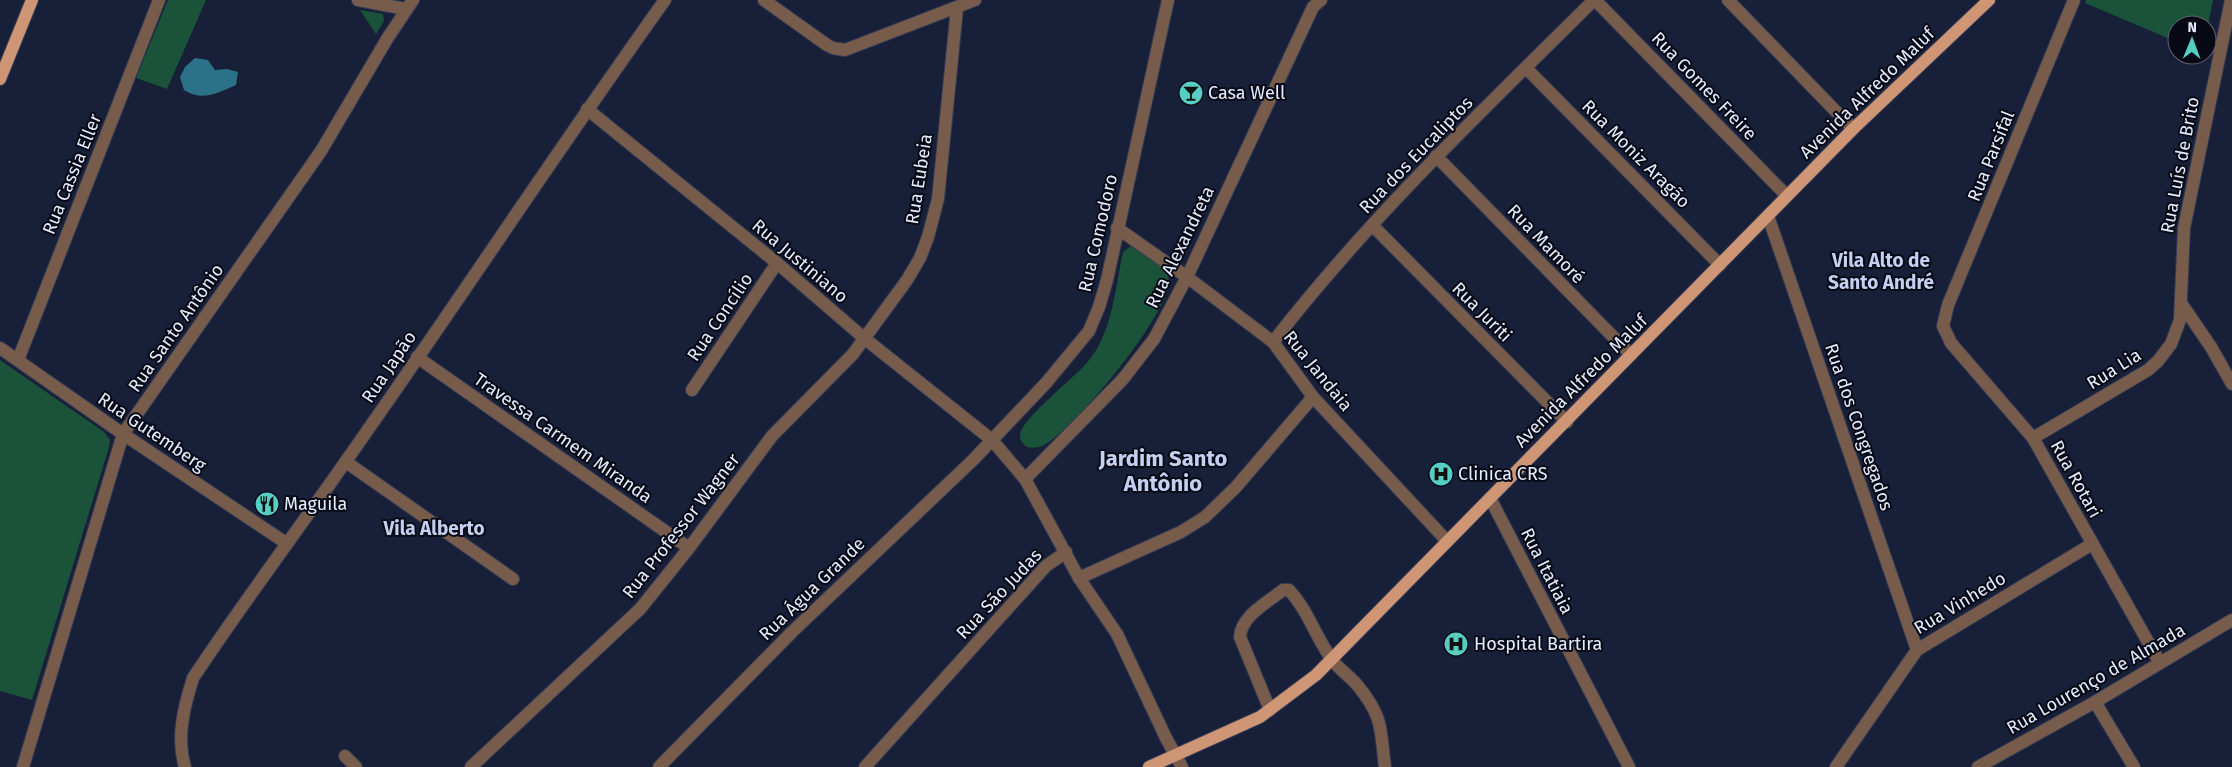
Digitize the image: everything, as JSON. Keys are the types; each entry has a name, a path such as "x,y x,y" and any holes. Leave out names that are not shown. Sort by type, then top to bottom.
{"main road":[{"path":"0,79 32,0"},
{"name":"Avenida Alfredo Maluf","path":"1149,767 1242,725 1270,710 1316,675 1567,422 1853,129 1989,0"}],"street":[{"name":"Rua Cassia Eller","path":"18,360 159,0"},
{"path":"358,0 410,5"},
{"name":"Rua Japão","path":"185,767 180,731 185,703 193,678 286,543 346,462 587,109 664,0"},
{"path":"764,0 827,45 838,50 851,48 976,0"},
{"name":"Rua Comodoro","path":"992,440 1046,383 1089,331 1107,280 1168,0"},
{"name":"Rua dos Eucaliptos","path":"1273,342 1436,156 1594,0"},
{"name":"Rua Gomes Freire","path":"1594,0 1787,196"},
{"path":"1728,0 1853,129"},
{"name":"Rua Parsifal","path":"1943,326 1948,305 2074,0"},
{"name":"Rua Luís de Brito","path":"2181,303 2182,247 2187,208 2231,0"},
{"name":"Rua Alexandreta","path":"1025,479 1106,398 1139,360 1154,339 1188,277 1316,2"},
{"name":"Rua Santo Antônio","path":"23,767 123,434 321,151 410,5"},
{"name":"Rua Eubeia","path":"864,338 907,280 920,258 928,237 938,199 957,8"},
{"name":"Rua Moniz Aragão","path":"1526,68 1720,265"},
{"name":"Rua Justiniano","path":"587,109 777,263 864,338 992,440 1025,479 1066,552"},
{"name":"Rua Mamoré","path":"1436,156 1631,356"},
{"name":"Rua dos Congregados","path":"1768,216 1917,650"},
{"name":"Rua Juriti","path":"1373,226 1567,422"},
{"name":"Rua Jandaia","path":"1117,228 1188,277 1273,342 1313,397 1447,541"},
{"name":"Rua Concílio","path":"692,390 777,263"},
{"path":"2181,303 2211,347 2232,384"},
{"name":"Rua Lia","path":"2033,438 2148,370 2158,361 2176,333 2180,320 2181,303"},
{"name":"Rua Rotari","path":"1943,326 1951,343 2033,438 2160,663"},
{"name":"Rua Professor Wagner","path":"471,767 640,609 689,548 772,436 853,354 864,338"},
{"name":"Rua Gutemberg","path":"0,348 123,434 286,543"},
{"name":"Travessa Carmem Miranda","path":"417,357 689,548"},
{"path":"1079,578 1181,532 1205,516 1236,487 1313,397"},
{"name":"Rua Água Grande","path":"659,767 792,632 992,440"},
{"path":"346,462 513,579"},
{"name":"Rua Itatiaia","path":"1490,498 1629,767"},
{"name":"Rua Vinhedo","path":"1836,767 1917,650 2092,544"},
{"name":"Rua São Judas","path":"865,767 1046,566 1066,552 1079,578 1117,634 1182,767"},
{"path":"1270,710 1240,637 1240,628 1245,620 1283,590 1290,590 1300,601 1331,659 1357,685 1377,714 1382,731 1384,767"},
{"name":"Rua Lourenço de Almada","path":"1978,767 2095,702 2232,620"},
{"path":"2095,702 2134,767"},
{"path":"346,756 356,767"}],"green space":[{"path":"168,0 206,0 167,89 136,78"},
{"path":"2086,0 2213,0 2210,15 2167,15 2167,38 2085,3"},
{"path":"360,10 383,14 384,21 376,34"},
{"path":"1131,246 1142,251 1160,264 1168,275 1169,281 1165,297 1154,319 1117,371 1074,420 1056,437 1040,447 1027,447 1020,435 1028,420 1084,366 1101,342 1115,297 1123,252"},
{"path":"0,360 104,432 110,440 32,700 0,691"}],"water":[{"path":"195,58 208,60 215,70 227,69 238,72 236,85 204,96 191,94 184,90 180,77 185,67"}],"place":[{"name":"Casa Well","path":"1191,93"},
{"name":"Clinica CRS","path":"1441,474"},
{"name":"Maguila","path":"267,504"},
{"name":"Hospital Bartira","path":"1456,644"}],"district":[{"name":"Vila Alto de Santo André","path":"1881,271"},
{"name":"Jardim Santo Antônio","path":"1163,470"},
{"name":"Vila Alberto","path":"434,528"}]}
